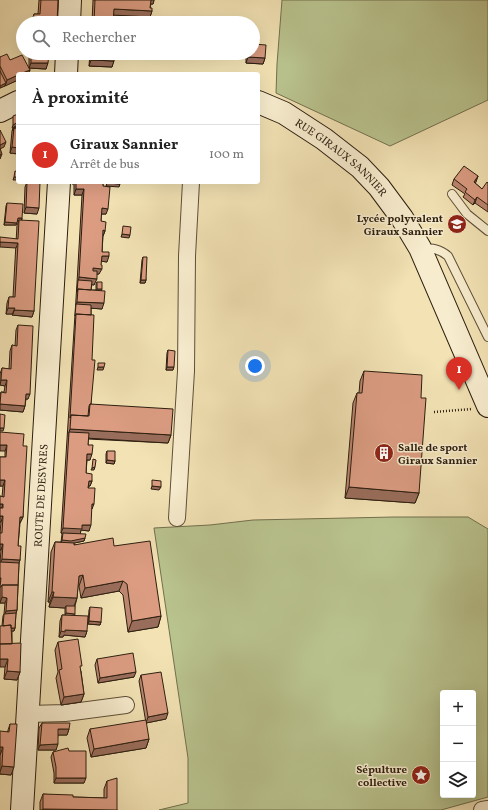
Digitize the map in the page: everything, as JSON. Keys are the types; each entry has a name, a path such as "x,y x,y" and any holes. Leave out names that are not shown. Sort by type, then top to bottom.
{"street":[{"path":"69,16 70,0"},
{"path":"66,72 67,60"},
{"path":"0,111 16,103"},
{"name":"RUE GIRAUX SANNIER","path":"260,103 292,118 360,167 374,181 393,206 420,248 478,407"},
{"name":"ROUTE DE DESVRES","path":"22,810 60,184"},
{"path":"177,518 186,371 187,256 191,184"},
{"path":"28,714 65,713 126,705"},
{"path":"482,810 488,808"}],"lane":[{"path":"452,194 467,214 488,231"},
{"path":"420,248 437,249 445,252 488,338"}],"path":[{"path":"434,412 478,407"}],"green space":[{"path":"282,0 488,0 488,100 390,146 276,93"},
{"path":"468,517 488,529 488,797 441,810 159,810 188,803 188,758 154,528 210,525 253,520"}],"building":[{"path":"41,0 58,0 57,16 34,16 34,14 40,14"},
{"path":"95,0 151,0 150,8 152,8 152,11 114,9 114,16 94,16"},
{"path":"260,45 266,45 265,58 260,58"},
{"path":"7,54 10,60 16,58 16,60 25,60 30,70 25,72 16,72 16,76 7,80 0,66 0,57"},
{"path":"31,60 48,60 48,63 31,63"},
{"path":"91,60 114,60 114,61"},
{"path":"0,71 6,83 0,86"},
{"path":"16,115 16,123 13,125 13,116"},
{"path":"14,128 16,128 16,148 12,147"},
{"path":"0,130 6,142 0,145"},
{"path":"464,166 478,176 474,182 482,189 487,182 488,183 488,205 477,197 475,200 465,192 467,189 454,179"},
{"path":"27,184 40,184 39,208 26,207"},
{"path":"76,184 103,184 103,186 110,187 108,209 102,208 101,221 106,222 105,231 103,230 102,252 109,252 109,256 102,256 102,269 93,268 93,271 97,271 97,279 79,277 84,189 76,189"},
{"path":"7,203 23,204 22,218 18,218 17,223 5,222"},
{"path":"19,220 39,221 34,311 14,310 15,308 8,308 9,297 15,297 18,243 0,242 0,237 18,239"},
{"path":"123,226 131,227 130,235 122,234"},
{"path":"143,257 147,257 146,280 141,280"},
{"path":"78,280 92,281 91,290 78,289 77,292"},
{"path":"97,282 102,282 102,289 97,289"},
{"path":"78,289 105,291 104,303 77,302"},
{"path":"76,304 91,305 91,315 76,314 75,316"},
{"path":"76,314 94,315 92,360 95,360 91,404 89,406 88,416 71,415 70,418"},
{"path":"18,325 33,326 30,394 26,394 25,406 0,404 1,392 6,393 7,380 1,380 2,368 11,369 12,345 17,346"},
{"path":"168,350 175,351 174,367 167,367"},
{"path":"98,363 105,363 104,367 98,367"},
{"name":"Salle de sport Giraux Sannier","path":"364,371 422,375 421,398 426,398 419,493 349,487 357,393 362,393"},
{"path":"90,404 173,409 171,435 70,429 71,415 89,416"},
{"path":"0,414 5,415 4,428 0,428"},
{"path":"0,432 24,434 23,446 27,446 23,517 20,517 18,546 21,546 20,560 2,559 3,544 0,544 0,533 2,533 3,516 0,516 0,508 3,508 3,504 0,504 0,496 4,497 5,480 0,480 0,457 6,457 7,445 0,445"},
{"path":"69,432 89,433 88,445 93,445 92,454 87,454 86,473 92,474 92,481 89,481 88,488 95,488 94,504 92,504 91,525 82,525 82,529 63,528"},
{"path":"107,451 115,451 115,461 107,460"},
{"path":"93,459 96,460 95,467 92,468"},
{"path":"152,480 161,481 161,487 152,486"},
{"path":"63,533 86,534 85,538 71,541 62,540"},
{"path":"113,538 114,546 150,541 161,616 132,621 127,584 123,581 85,588 83,575 79,576 77,598 53,597 55,542 74,543 74,545"},
{"path":"0,562 19,563 18,585 2,585 0,587"},
{"path":"2,585 18,585 17,610 6,611 7,598 2,597"},
{"path":"66,606 75,606 75,614 66,613"},
{"path":"90,607 102,608 101,622 89,621"},
{"path":"16,613 15,628 11,628 11,625 3,626 4,614"},
{"path":"62,615 88,616 87,631 61,631"},
{"path":"11,625 12,644 0,644 0,626"},
{"path":"78,639 84,694 64,697 59,670 62,669 58,642"},
{"path":"21,643 20,672 7,671 8,659 0,659 0,644"},
{"path":"133,653 136,672 100,678 97,659"},
{"path":"161,672 168,713 148,717 141,675"},
{"path":"146,720 149,739 94,749 90,729"},
{"path":"42,723 70,723 69,729 58,729 58,744 40,745"},
{"path":"10,724 17,724 14,767 2,766 3,747 0,747 0,731 9,732"},
{"path":"68,748 69,751 86,751 86,778 56,778 56,767 53,752"},
{"path":"117,778 117,810 43,809 43,794 107,798 107,781"}],"place":[{"name":"Lycée polyvalent Giraux Sannier","path":"457,224"},
{"name":"Giraux Sannier","path":"459,390"},
{"name":"Salle de sport Giraux Sannier","path":"384,453"},
{"name":"Sépulture collective","path":"421,775"}]}
